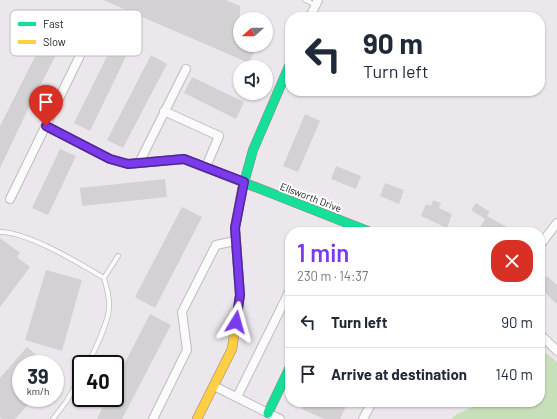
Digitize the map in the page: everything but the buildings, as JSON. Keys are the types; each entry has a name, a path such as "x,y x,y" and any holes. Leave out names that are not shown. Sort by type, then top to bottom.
{"street":[{"path":"312,12 317,2"},
{"path":"10,199 80,56"},
{"path":"140,163 164,111 186,69"},
{"path":"197,419 232,349 240,295 235,228 244,182 253,150 285,76"},
{"path":"164,111 219,136 206,167"},
{"name":"Ellsworth Drive","path":"46,126 110,159 128,164 184,159 244,182 350,227"},
{"path":"545,239 557,223"},
{"path":"153,419 188,350 182,312 216,245 235,241"},
{"path":"237,397 285,300"},
{"path":"545,339 557,351"},
{"path":"268,413 285,377"},
{"path":"214,386 280,419"},
{"path":"363,419 369,407"}],"lane":[{"path":"305,0 317,2"},
{"path":"0,232 8,232 42,244 104,278 109,293 109,310 92,355"},
{"path":"104,278 118,256"},
{"path":"53,419 72,392"}],"shaded area":[{"path":"545,354 557,362 557,419 451,419 457,414 472,407 545,407"}],"traffic: fast":[{"path":"242,190 253,150 285,76"},
{"path":"46,126 110,159 128,164 184,159 357,227"},
{"path":"268,413 285,377"}],"traffic: slow":[{"path":"197,419 232,349 240,295 235,228 242,190"}],"route":[{"path":"46,126 110,159 128,164 184,159 244,182 235,228 240,295 236,322"}]}
